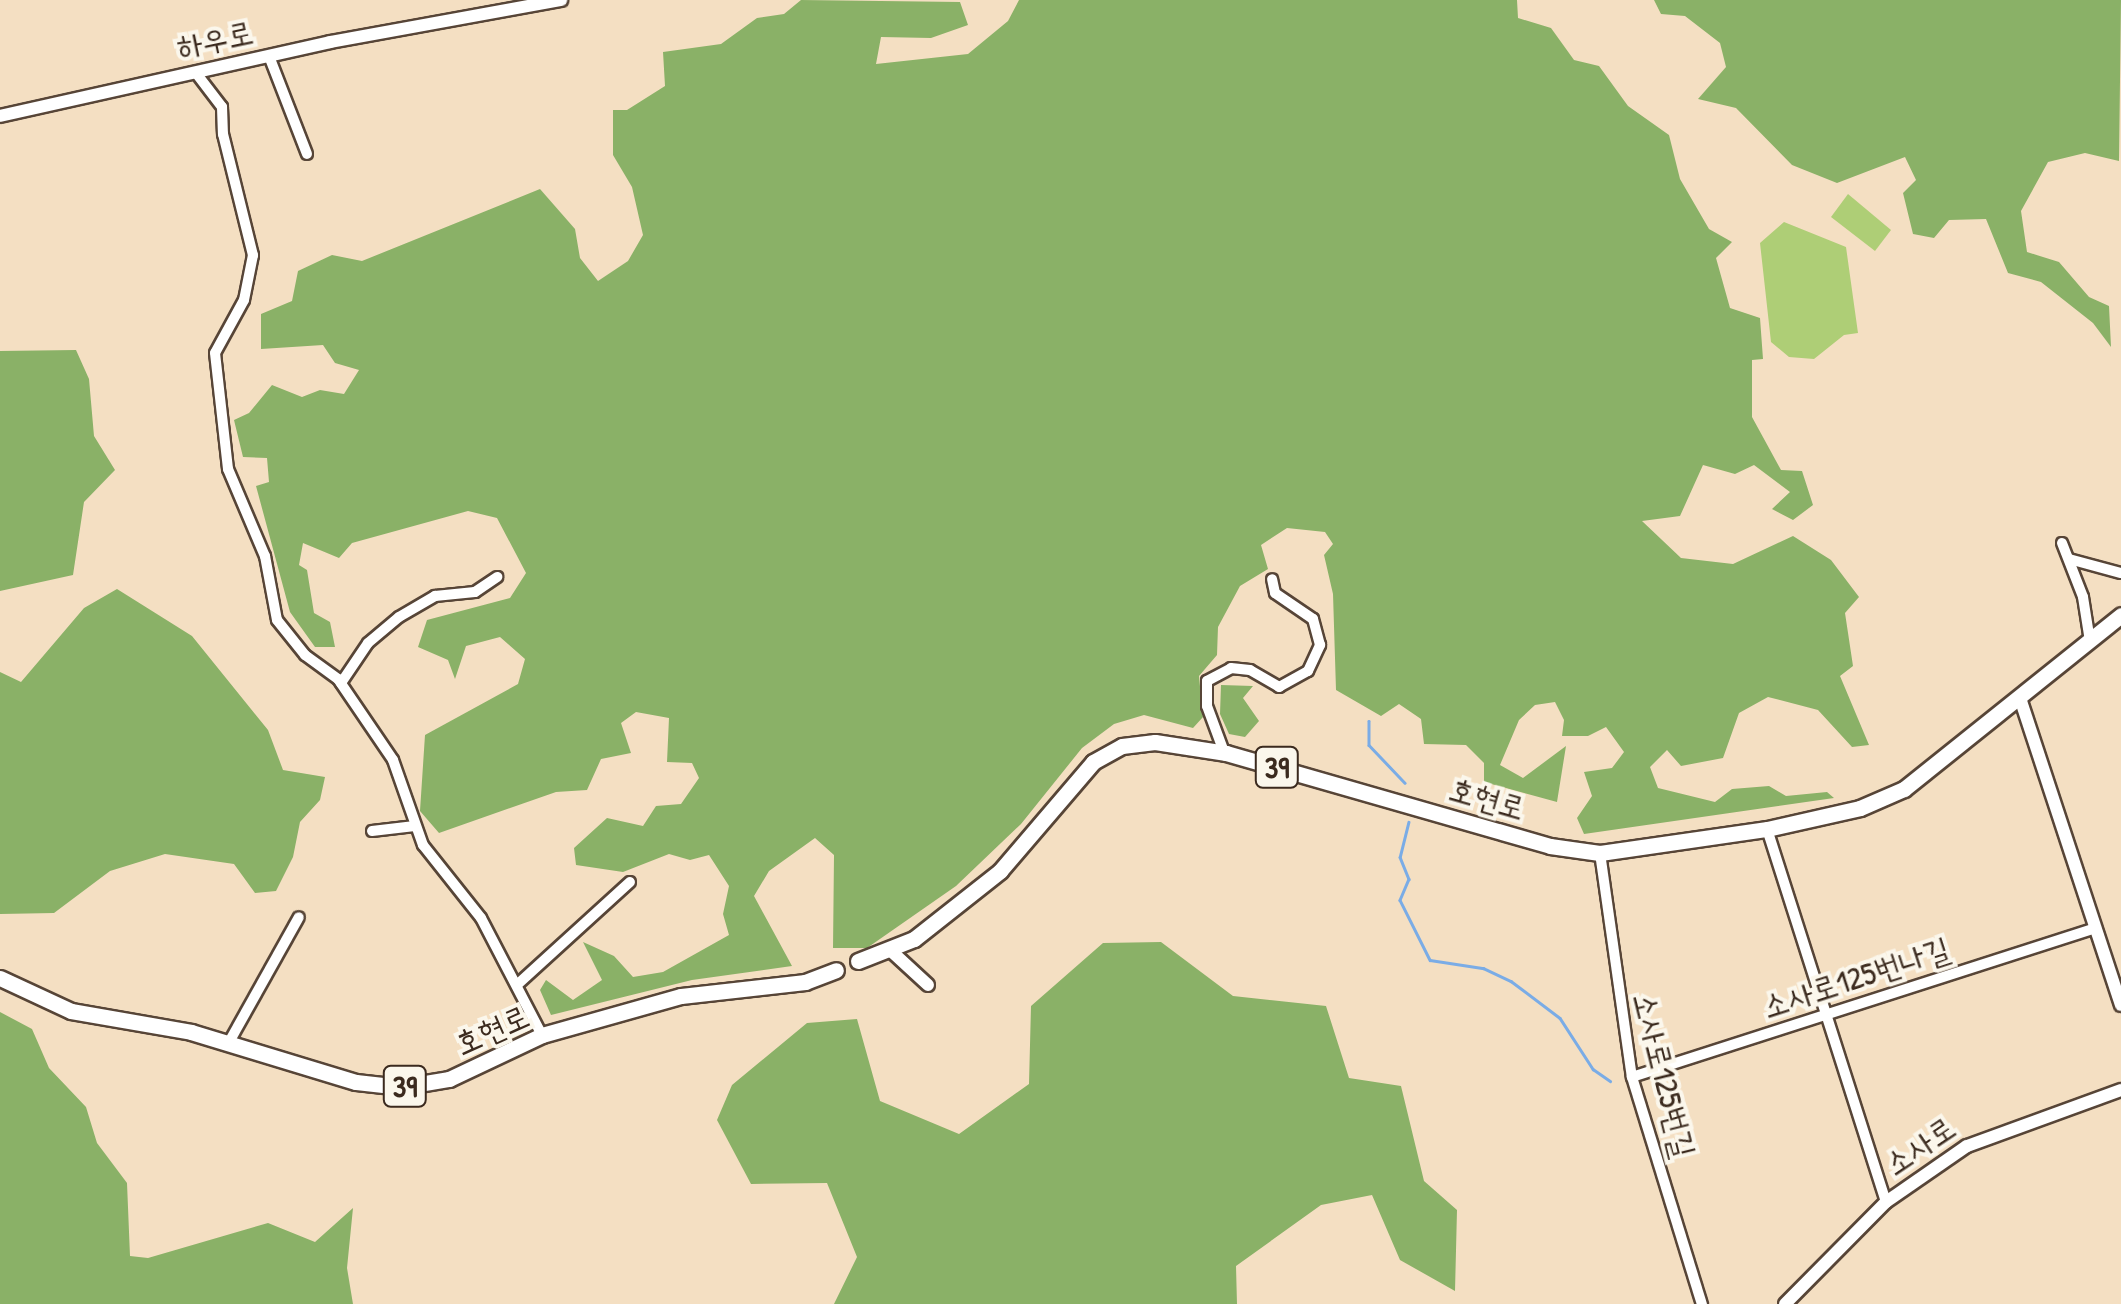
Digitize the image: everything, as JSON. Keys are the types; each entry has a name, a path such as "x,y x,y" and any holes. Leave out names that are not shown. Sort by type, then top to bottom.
{"main road":[{"name":"호현로","path":"858,961 914,940 1000,871 1093,762 1122,746 1154,742 1224,752 1550,846 1600,853 1767,829 1860,808 1904,790 2021,700 2121,615"},
{"name":"호현로","path":"0,978 71,1011 228,1044 356,1082 401,1087 449,1079 542,1035 681,996 805,982 836,970"}],"street":[{"name":"하우로","path":"0,116 270,56 560,0"},
{"path":"270,56 307,154"},
{"path":"196,72 220,99 253,255 244,300 214,353 228,469 265,556 280,627 341,683 396,764 415,826 442,874 482,918 542,1035"},
{"path":"2062,543 2090,641"},
{"path":"2069,559 2121,572"},
{"path":"341,683 368,643 399,617 435,596 476,592 498,577"},
{"path":"1224,752 1207,706 1207,681 1230,668 1250,670 1280,687 1308,671 1320,645 1313,619 1274,594 1272,579"},
{"path":"2021,700 2121,1005"},
{"path":"372,831 415,826"},
{"path":"1767,829 1886,1202"},
{"name":"소사로125번길","path":"1600,853 1632,1077 1702,1304"},
{"path":"518,983 630,882"},
{"path":"228,1044 299,916"},
{"name":"소사로125번나길","path":"1632,1077 2096,928"},
{"path":"889,949 928,985"},
{"name":"소사로","path":"1784,1304 1886,1202 1967,1146 2121,1090"}],"green space":[{"path":"801,0 960,2 968,25 931,38 881,37 876,64 968,54 1008,21 1019,0 1517,0 1518,18 1551,28 1574,60 1599,66 1628,106 1669,135 1680,179 1709,229 1732,242 1716,258 1730,308 1760,318 1763,359 1752,360 1752,417 1781,470 1802,471 1813,505 1793,520 1772,509 1790,492 1754,465 1735,474 1703,465 1680,516 1642,521 1681,558 1733,564 1793,536 1831,560 1859,597 1845,613 1853,666 1840,676 1869,745 1852,747 1818,710 1768,697 1739,713 1723,758 1681,766 1667,750 1650,767 1658,788 1715,802 1732,789 1769,786 1786,796 1827,792 1834,798 1584,834 1577,818 1592,796 1584,772 1612,768 1624,752 1606,727 1588,736 1562,736 1564,720 1555,702 1535,705 1519,720 1500,765 1523,778 1566,746 1557,802 1484,782 1484,763 1466,745 1424,744 1421,719 1399,704 1381,716 1336,690 1333,594 1324,555 1333,544 1325,532 1287,528 1261,545 1268,569 1240,586 1218,627 1217,655 1199,676 1203,717 1193,728 1144,715 1114,724 1082,748 1021,824 956,886 867,948 833,948 834,855 815,838 769,871 754,896 792,966 692,980 551,1015 540,990 546,980 573,1000 602,980 583,942 614,956 633,977 663,972 729,935 723,914 729,886 709,855 690,860 669,854 623,872 576,865 574,848 607,818 643,826 656,806 681,804 699,778 692,763 667,762 669,718 636,712 621,723 631,753 601,759 587,790 556,792 439,833 420,811 425,735 518,684 525,659 500,637 466,646 455,679 448,660 418,647 427,620 510,598 526,573 497,518 468,511 352,543 339,558 303,543 299,565 307,570 314,613 330,622 335,647 315,647 290,612 256,486 269,482 267,458 243,457 234,420 249,413 272,385 302,397 320,390 344,394 359,370 335,363 323,345 261,349 261,314 292,301 298,271 332,255 362,261 540,189 575,229 580,258 598,281 628,261 643,235 632,187 613,155 613,110 627,110 665,86 663,52 721,44 757,18 784,14"},
{"path":"1654,0 2121,0 2119,161 2085,153 2048,162 2021,211 2027,252 2059,262 2089,297 2109,306 2111,347 2093,323 2041,282 2008,273 1986,219 1949,220 1934,238 1913,234 1903,193 1916,180 1905,157 1837,183 1792,165 1736,108 1698,99 1726,67 1720,43 1685,16 1661,14"},
{"path":"1848,194 1891,230 1875,251 1831,217"},
{"path":"1784,222 1846,247 1858,333 1844,335 1814,359 1789,357 1771,342 1760,243"},
{"path":"76,350 89,379 94,436 115,470 84,502 73,575 0,591 0,351"},
{"path":"117,589 192,636 268,730 283,770 325,777 320,800 300,822 293,857 276,891 255,893 234,864 165,854 110,871 54,913 0,914 0,672 21,682 84,608"},
{"path":"1221,685 1253,686 1243,698 1259,721 1245,737 1229,734 1220,714"},
{"path":"1161,942 1233,996 1326,1006 1349,1078 1401,1086 1424,1181 1457,1210 1455,1291 1400,1260 1372,1195 1321,1205 1236,1266 1237,1304 834,1304 857,1257 827,1183 751,1184 717,1120 732,1085 807,1023 857,1019 880,1101 959,1134 1029,1084 1031,1006 1103,943"},
{"path":"0,1012 32,1029 49,1068 86,1107 97,1143 127,1183 130,1256 148,1258 268,1223 315,1242 353,1208 347,1268 353,1304 0,1304"}],"waterway":[{"path":"1369,721 1369,745 1405,783"},
{"path":"1409,822 1400,857 1409,879 1400,900 1430,960 1483,968 1511,981 1560,1018 1593,1069 1610,1081"}]}
